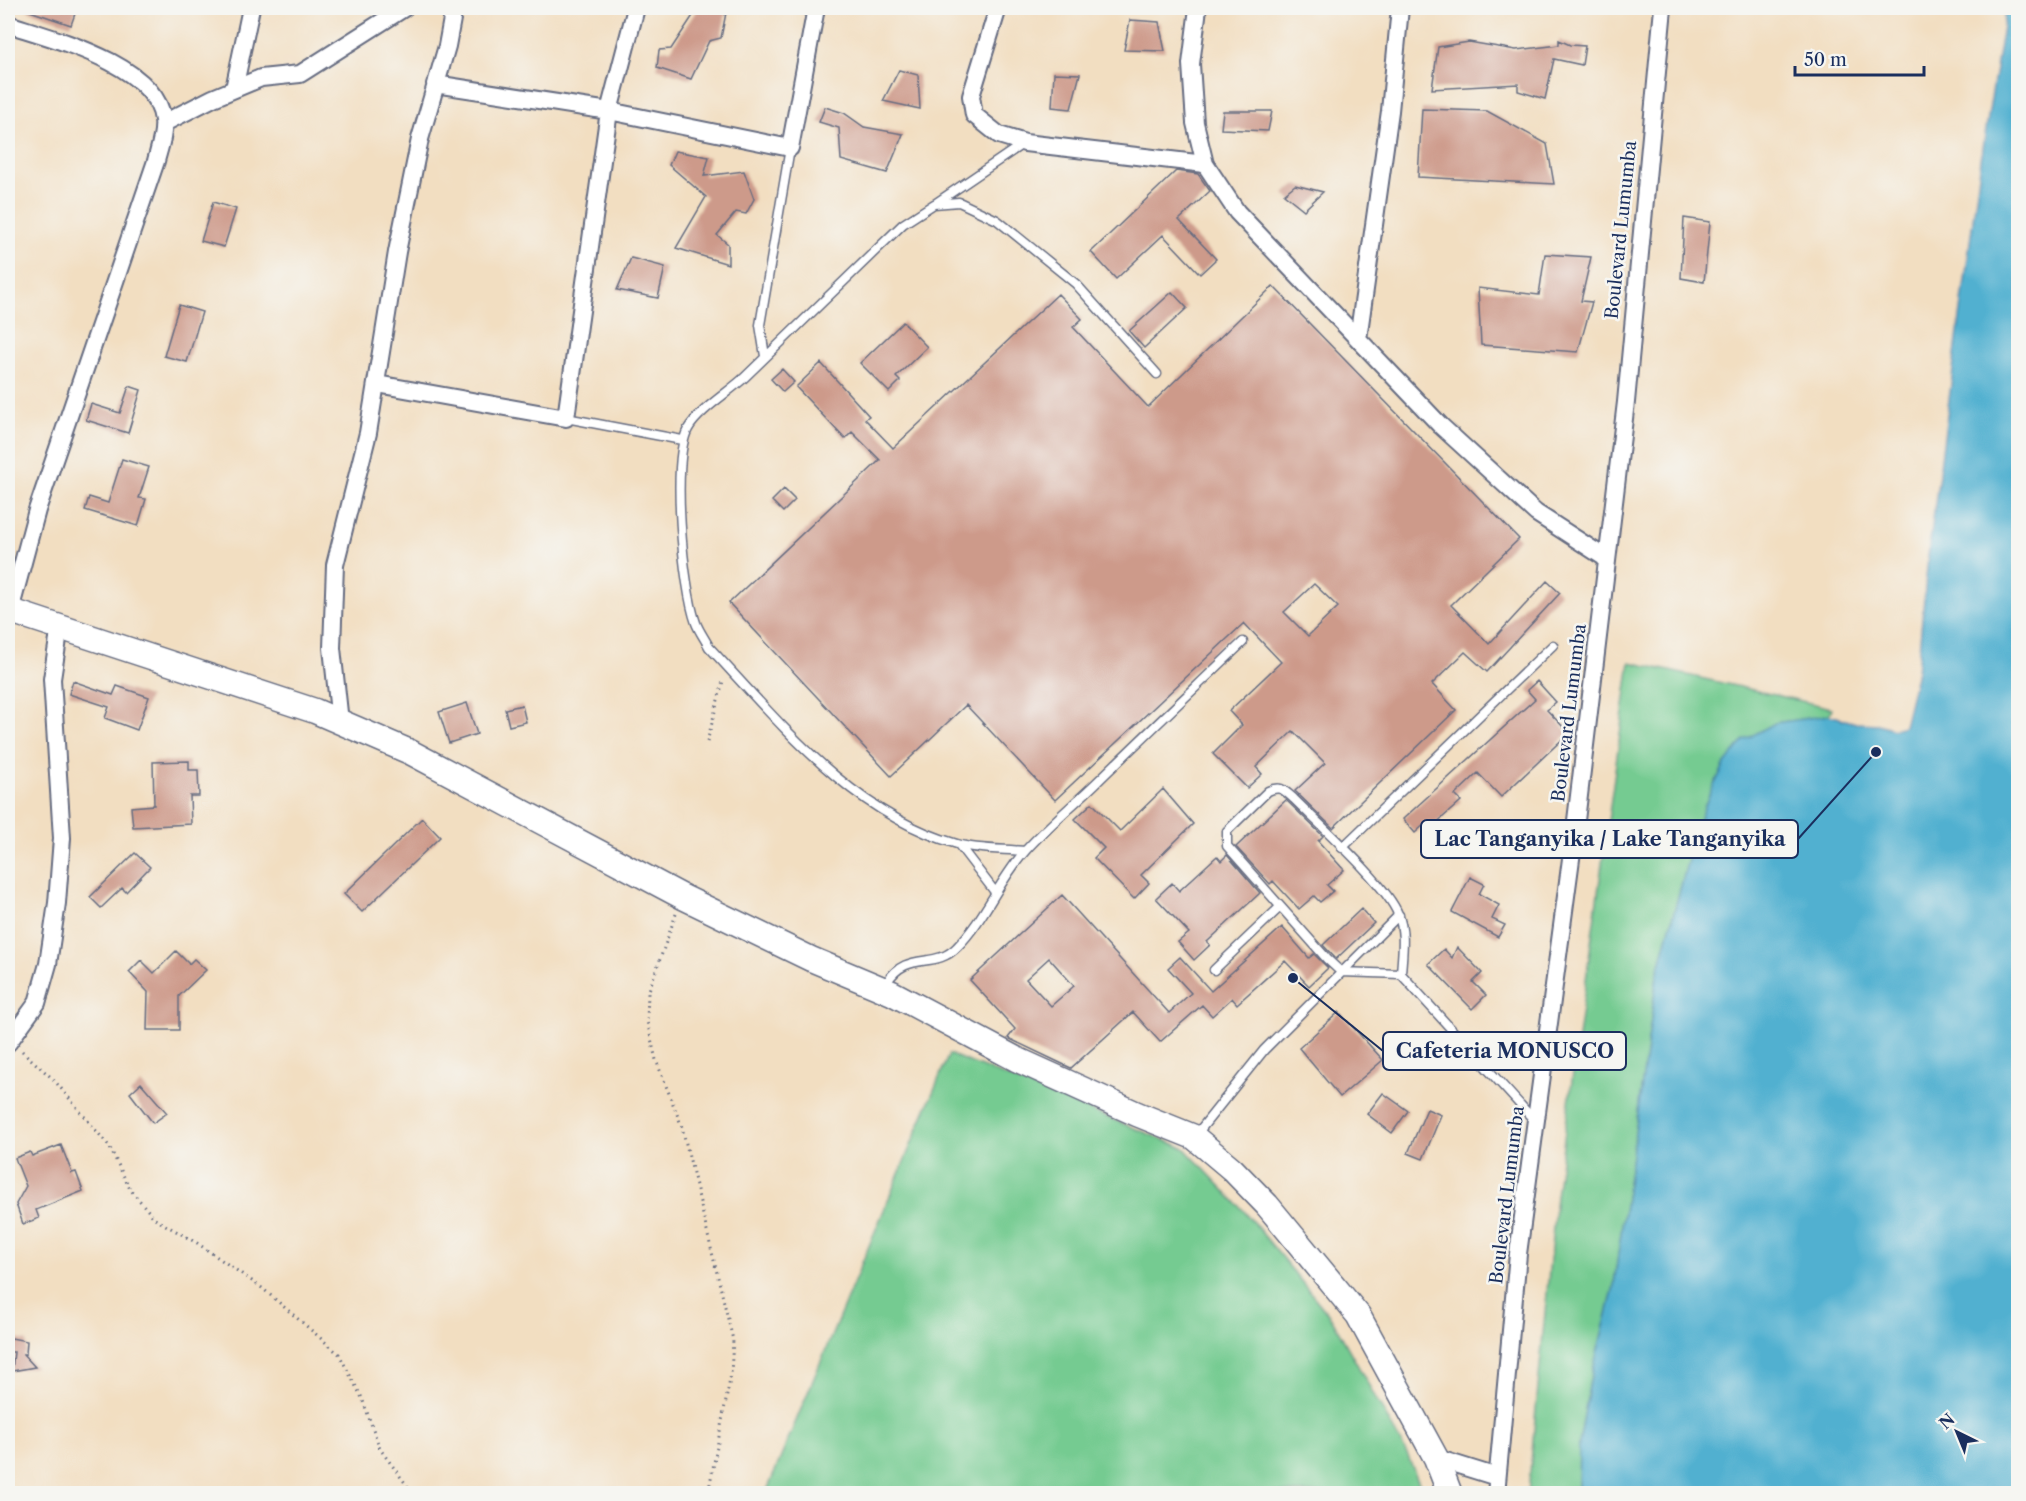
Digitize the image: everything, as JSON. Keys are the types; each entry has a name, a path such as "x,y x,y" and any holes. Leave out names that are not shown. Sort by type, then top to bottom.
{"street":[{"path":"234,89 251,8"},
{"path":"164,123 261,78 300,74 404,8"},
{"path":"340,722 332,648 334,565 368,433 397,252 420,139 447,46 454,8"},
{"path":"377,384 566,418 609,111 636,8"},
{"path":"435,84 609,111 790,148 816,8"},
{"path":"998,8 971,96 974,115 999,135 1025,143 1205,164"},
{"path":"1198,8 1191,64 1195,123 1205,164 1237,212 1441,426 1519,497 1555,526 1607,559"},
{"path":"1358,339 1390,111 1400,8"},
{"name":"Boulevard Lumumba","path":"1497,1485 1518,1254 1575,829 1626,402 1663,8"},
{"path":"8,24 73,46 141,80 153,94 164,123 156,161 38,510 9,611 60,626 340,722 410,752 683,897 811,959 892,993 1016,1059 1137,1114 1194,1137 1232,1168 1267,1205 1358,1316 1389,1368 1436,1458 1450,1494"},
{"path":"9,1042 37,1003 48,964 57,903 62,838 52,679 60,626"},
{"path":"1436,1458 1497,1485"}],"lane":[{"path":"1025,143 903,224 689,426 682,440 679,460 689,592 696,623 709,647 824,766 876,809 904,825 959,845 1025,851"},
{"path":"765,356 760,325 790,148"},
{"path":"934,204 959,202 998,220 1076,285 1157,374"},
{"path":"566,418 682,440"},
{"path":"892,993 887,982 895,970 906,964 937,959 951,953 967,937 995,892 1025,851 1243,642"},
{"path":"1342,848 1553,645"},
{"path":"1401,974 1341,972 1227,846 1225,840 1227,831 1268,791 1275,787 1281,788 1387,895 1399,915 1403,940 1401,974 1535,1121"},
{"path":"959,845 995,892"},
{"path":"1214,970 1280,907"},
{"path":"1194,1137 1264,1050 1399,915"}],"path":[{"path":"707,742 729,668"},
{"path":"683,897 648,993 647,1021 656,1060 682,1127 733,1340 731,1374 708,1494"},
{"path":"9,1042 54,1080 109,1146 130,1189 155,1219 197,1243 262,1288 339,1354 363,1398 380,1449 408,1487 417,1494"}],"green space":[{"path":"1630,662 1832,708 1829,715 1775,723 1725,764 1709,795 1697,826 1657,976 1613,1291 1590,1381 1579,1444 1578,1493 1528,1494 1556,1196"},
{"path":"949,1054 1184,1148 1244,1211 1332,1319 1408,1456 1423,1493 766,1493"}],"water":[{"path":"2006,8 2018,8 2018,1493 1578,1493 1579,1444 1590,1381 1613,1291 1657,976 1697,826 1709,795 1725,764 1744,740 1775,723 1829,715 1856,723 1878,724 1894,729 1904,726 1917,672 1928,557 1981,160"}],"building":[{"path":"28,8 77,8 71,25 27,10"},
{"path":"698,8 727,8 721,38 709,41 691,79 657,68 659,50 671,49"},
{"path":"1130,20 1159,22 1165,51 1124,50"},
{"path":"1559,40 1570,45 1585,46 1582,65 1554,59 1545,99 1518,91 1518,84 1432,89 1438,47 1469,42 1516,50 1559,45"},
{"path":"899,70 918,75 920,109 883,101"},
{"path":"1054,73 1080,74 1071,109 1052,107"},
{"path":"825,107 844,113 864,127 903,134 887,173 841,160 839,128 819,122"},
{"path":"1422,109 1487,111 1547,144 1554,184 1418,177"},
{"path":"1223,111 1272,111 1268,131 1221,129"},
{"path":"675,151 709,157 704,176 744,171 754,199 746,214 736,212 717,235 728,244 728,264 676,248 706,197 669,165"},
{"path":"1176,171 1198,174 1210,191 1179,220 1216,259 1200,274 1163,235 1116,279 1091,252"},
{"path":"1295,185 1323,192 1304,210 1284,194"},
{"path":"213,202 236,209 224,247 201,241"},
{"path":"1684,218 1710,222 1704,282 1681,278"},
{"path":"1545,254 1591,257 1581,301 1592,302 1578,352 1481,345 1478,288 1539,295"},
{"path":"631,258 665,267 658,298 617,290"},
{"path":"1273,286 1519,539 1451,605 1489,644 1547,581 1560,593 1487,672 1465,652 1432,684 1456,710 1333,828 1295,791 1325,763 1293,731 1256,767 1262,774 1247,788 1213,754 1242,725 1229,711 1281,662 1244,623 1055,800 966,705 891,776 729,603 880,460 852,432 845,439 796,387 821,363 869,416 865,419 893,448 1058,294 1082,319 1073,327 1148,407","holes":["1314,584 1338,607 1308,636 1284,612"]},
{"path":"1172,292 1187,308 1144,348 1129,331"},
{"path":"179,305 202,312 187,362 164,356"},
{"path":"903,322 927,347 896,377 900,381 889,392 860,363"},
{"path":"782,369 794,382 783,392 771,379"},
{"path":"129,386 141,390 128,433 86,420 91,404 120,413"},
{"path":"122,459 149,467 139,498 146,499 138,526 85,510 89,497 108,503"},
{"path":"784,489 795,500 783,512 772,501"},
{"path":"73,681 113,695 117,686 149,697 137,730 105,718 109,707 69,694"},
{"path":"1537,681 1556,702 1547,710 1569,733 1501,797 1478,773 1455,795 1461,801 1433,826 1428,821 1415,833 1403,819 1535,699 1527,690"},
{"path":"467,703 477,734 449,743 439,712"},
{"path":"522,705 526,722 509,726 505,709"},
{"path":"189,761 189,770 198,770 199,796 190,796 191,824 133,827 131,807 154,805 153,762"},
{"path":"1163,789 1193,824 1141,875 1149,883 1134,899 1094,858 1104,848 1075,819 1092,803 1120,831"},
{"path":"1286,800 1323,836 1318,841 1344,870 1327,885 1333,891 1320,902 1314,896 1299,909 1273,881 1270,884 1236,847"},
{"path":"422,818 440,837 362,912 344,894"},
{"path":"135,853 150,867 126,892 122,888 101,908 90,897"},
{"path":"1227,855 1260,893 1207,942 1210,945 1194,960 1178,942 1189,933 1156,898 1172,883 1179,891 1217,856 1221,861"},
{"path":"1470,877 1484,884 1479,894 1499,905 1492,919 1505,925 1498,937 1452,912"},
{"path":"1062,895 1169,1013 1191,993 1168,968 1180,957 1211,991 1282,927 1309,958 1314,954 1328,968 1309,986 1285,961 1237,1004 1232,998 1212,1016 1202,1005 1160,1042 1133,1012 1071,1068 1008,1038 1015,1029 970,980","holes":["1049,958 1074,986 1051,1006 1026,979"]},
{"path":"1361,909 1374,923 1336,959 1323,945"},
{"path":"1457,947 1482,973 1473,982 1486,995 1472,1009 1428,964 1444,949 1452,958"},
{"path":"176,951 189,964 194,959 206,970 179,996 179,1030 147,1030 148,992 129,972 141,960 154,973"},
{"path":"1339,1012 1383,1060 1340,1097 1299,1048"},
{"path":"141,1083 167,1113 153,1123 130,1093"},
{"path":"1383,1093 1408,1111 1392,1133 1367,1114"},
{"path":"1427,1109 1441,1115 1423,1159 1408,1153"},
{"path":"61,1145 72,1173 76,1172 83,1191 36,1210 39,1218 23,1224 16,1204 26,1186 15,1158 30,1152 32,1156"},
{"path":"11,1338 27,1341 26,1354 23,1354 35,1367 12,1371 14,1352 8,1352"}],"place":[{"name":"Lac Tanganyika / Lake Tanganyika","path":"1876,752"},
{"name":"Cafeteria MONUSCO","path":"1293,978"}]}
